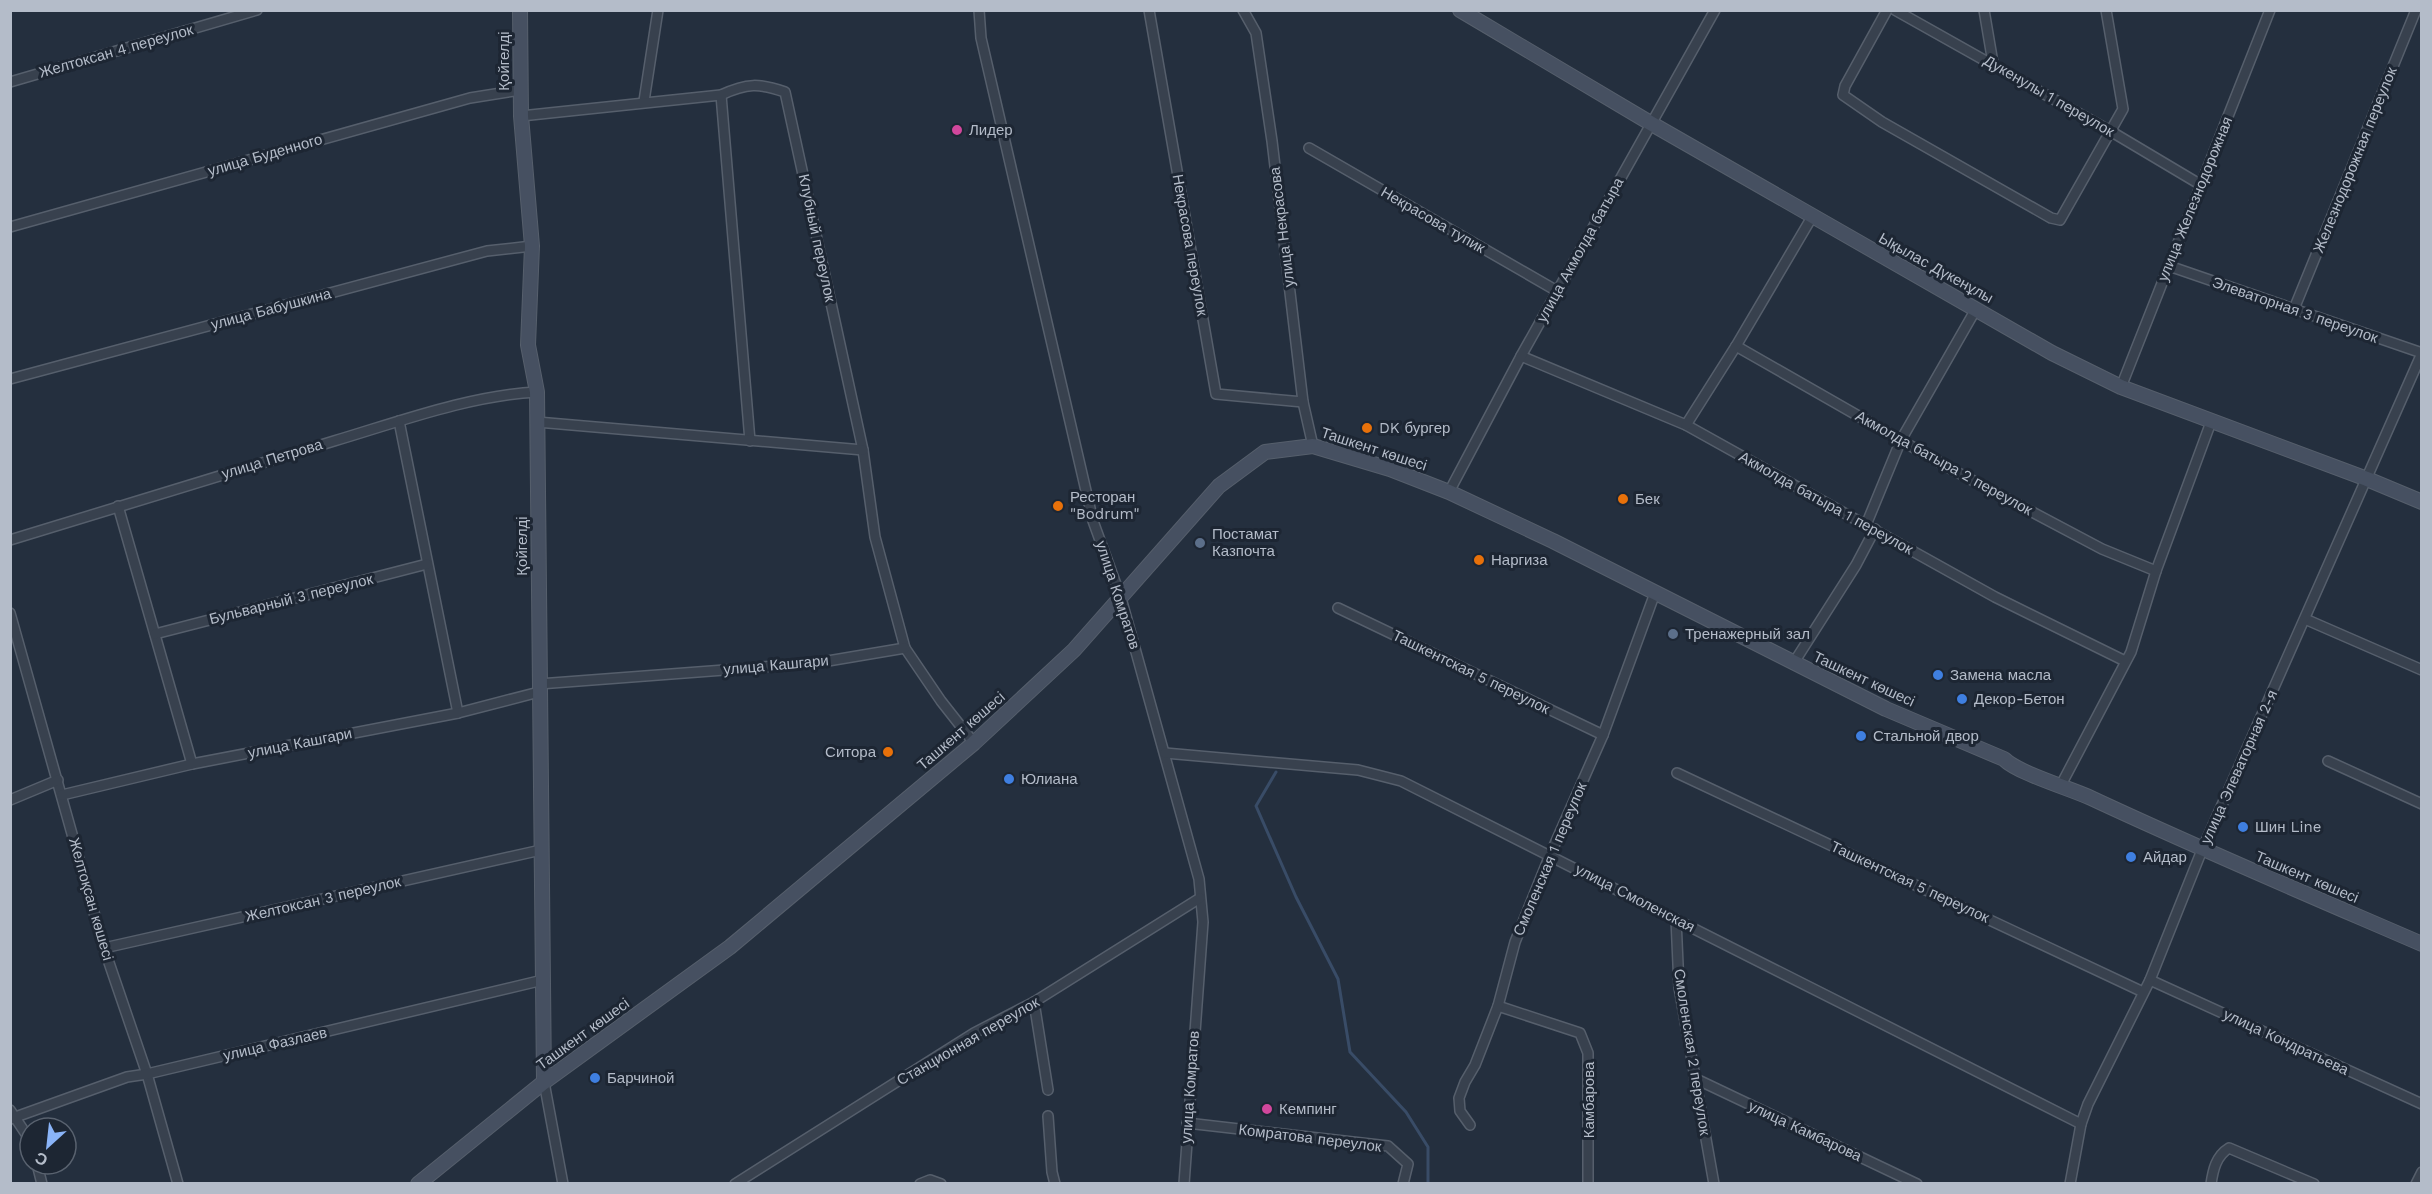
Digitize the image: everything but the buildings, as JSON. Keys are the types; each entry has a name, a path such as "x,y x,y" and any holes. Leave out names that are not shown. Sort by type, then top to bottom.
{"main road":[{"name":"Қойгелді","path":"520,10 521,116 532,246 528,345 537,392 544,1082"},
{"name":"Ықылас Дүкенұлы","path":"1460,10 1812,217 2052,353 2121,387 2367,479 2421,502"},
{"name":"Ташкент көшесі","path":"418,1184 544,1082 730,947 974,743 1074,650 1219,486 1265,452 1313,446 1390,469 1449,492 1886,709 2004,759 2011,766 2061,785 2202,850 2421,944"}],"street":[{"name":"Желтоксан 4 переулок","path":"10,82 257,10"},
{"path":"644,101 658,10"},
{"name":"улица Комратов","path":"978,10 981,38 1093,521 1121,598 1199,879 1203,922 1186,1123 1184,1184"},
{"name":"Некрасова переулок","path":"1149,10 1216,394 1303,402"},
{"name":"улица Некрасова","path":"1243,10 1256,33 1258,44 1303,402 1313,446"},
{"name":"улица Акмолда батыра","path":"1449,492 1521,356 1714,10"},
{"path":"1887,10 1845,86 1843,95 1882,122 2051,218 2060,219 2123,110 2106,10"},
{"name":"Дукенулы 1 переулок","path":"1895,10 1993,63 2201,186"},
{"path":"1984,10 1993,63"},
{"name":"улица Железнодорожная","path":"2121,387 2270,10"},
{"name":"Железнодорожная переулок","path":"2294,309 2416,10"},
{"name":"Клубный переулок","path":"521,116 644,101 721,95 743,85 767,86 785,92 863,450 875,537 905,648 941,701 974,743"},
{"name":"улица Буденного","path":"10,227 470,98 520,90"},
{"path":"721,95 750,441"},
{"name":"Некрасова тупик","path":"1309,148 1557,291"},
{"path":"1686,425 1736,346 1812,217"},
{"name":"улица Бабушкина","path":"10,379 487,251 532,246"},
{"name":"Элеваторная 3 переулок","path":"2169,266 2421,353"},
{"path":"1793,664 1857,565 1901,441 1976,309"},
{"name":"Акмолда батыра 2 переулок","path":"1736,346 1901,441 2102,549 2156,572"},
{"name":"улица Элеваторная 2-я","path":"2070,1184 2081,1124 2088,1104 2150,980 2202,850 2421,353"},
{"name":"Акмолда батыра 1 переулок","path":"1521,356 1686,425 1995,597 2125,661"},
{"name":"улица Петрова","path":"10,540 399,422 505,393 537,392"},
{"path":"399,422 458,713"},
{"path":"537,422 863,450"},
{"path":"2061,785 2131,652 2156,572 2211,422"},
{"path":"118,506 192,764"},
{"name":"Бульварный 3 переулок","path":"155,634 427,564"},
{"name":"Смоленская 1 переулок","path":"1470,1125 1460,1111 1460,1098 1465,1082 1475,1065 1497,1006 1515,942 1550,855 1604,735 1655,593"},
{"name":"Ташкентская 5 переулок","path":"1338,608 1604,735"},
{"name":"Желтоқсан көшесі","path":"10,613 104,948 147,1074 178,1184"},
{"path":"2305,619 2421,670"},
{"name":"улица Кашгари","path":"62,795 192,764 458,713 539,688 816,663 905,648"},
{"name":"улица Смоленская","path":"1165,753 1358,770 1401,782 2081,1124"},
{"path":"2328,761 2421,804"},
{"name":"Ташкентская 5 переулок","path":"1677,773 2143,992"},
{"path":"10,800 58,780"},
{"name":"Желтоксан 3 переулок","path":"104,948 541,850"},
{"name":"Станционная переулок","path":"736,1183 975,1033 1034,1002 1200,897"},
{"name":"Смоленская 2 переулок","path":"1676,919 1679,987 1714,1184"},
{"name":"улица Фазлаев","path":"12,1115 127,1077 543,980"},
{"name":"улица Кондратьева","path":"2150,980 2421,1104"},
{"path":"1034,1002 1048,1090"},
{"name":"Камбарова","path":"1497,1006 1580,1033 1588,1053 1588,1184"},
{"name":"улица Камбарова","path":"1694,1078 1917,1184"},
{"path":"544,1082 563,1184"},
{"path":"1048,1116 1055,1184"},
{"name":"Комратова переулок","path":"1186,1123 1388,1146 1408,1164 1403,1184"},
{"path":"2211,1184 2218,1158 2229,1148 2314,1184"},
{"path":"2416,1184 2421,1172"},
{"path":"920,1184 930,1180 940,1184"}],"waterway":[{"path":"1276,772 1256,806 1296,897 1338,979 1350,1052 1406,1112 1428,1147 1428,1184"}],"place":[{"name":"Лидер","path":"957,130"},
{"name":"DK бургер","path":"1367,428"},
{"name":"Бек","path":"1623,499"},
{"name":"Ресторан \"Bodrum\"","path":"1058,506"},
{"name":"Постамат Казпочта","path":"1200,543"},
{"name":"Наргиза","path":"1479,560"},
{"name":"Тренажерный зал","path":"1673,634"},
{"name":"Замена масла","path":"1938,675"},
{"name":"Декор-Бетон","path":"1962,699"},
{"name":"Стальной двор","path":"1861,736"},
{"name":"Ситора","path":"888,752"},
{"name":"Юлиана","path":"1009,779"},
{"name":"Шин Line","path":"2243,827"},
{"name":"Айдар","path":"2131,857"},
{"name":"Барчиной","path":"595,1078"},
{"name":"Кемпинг","path":"1267,1109"}]}
